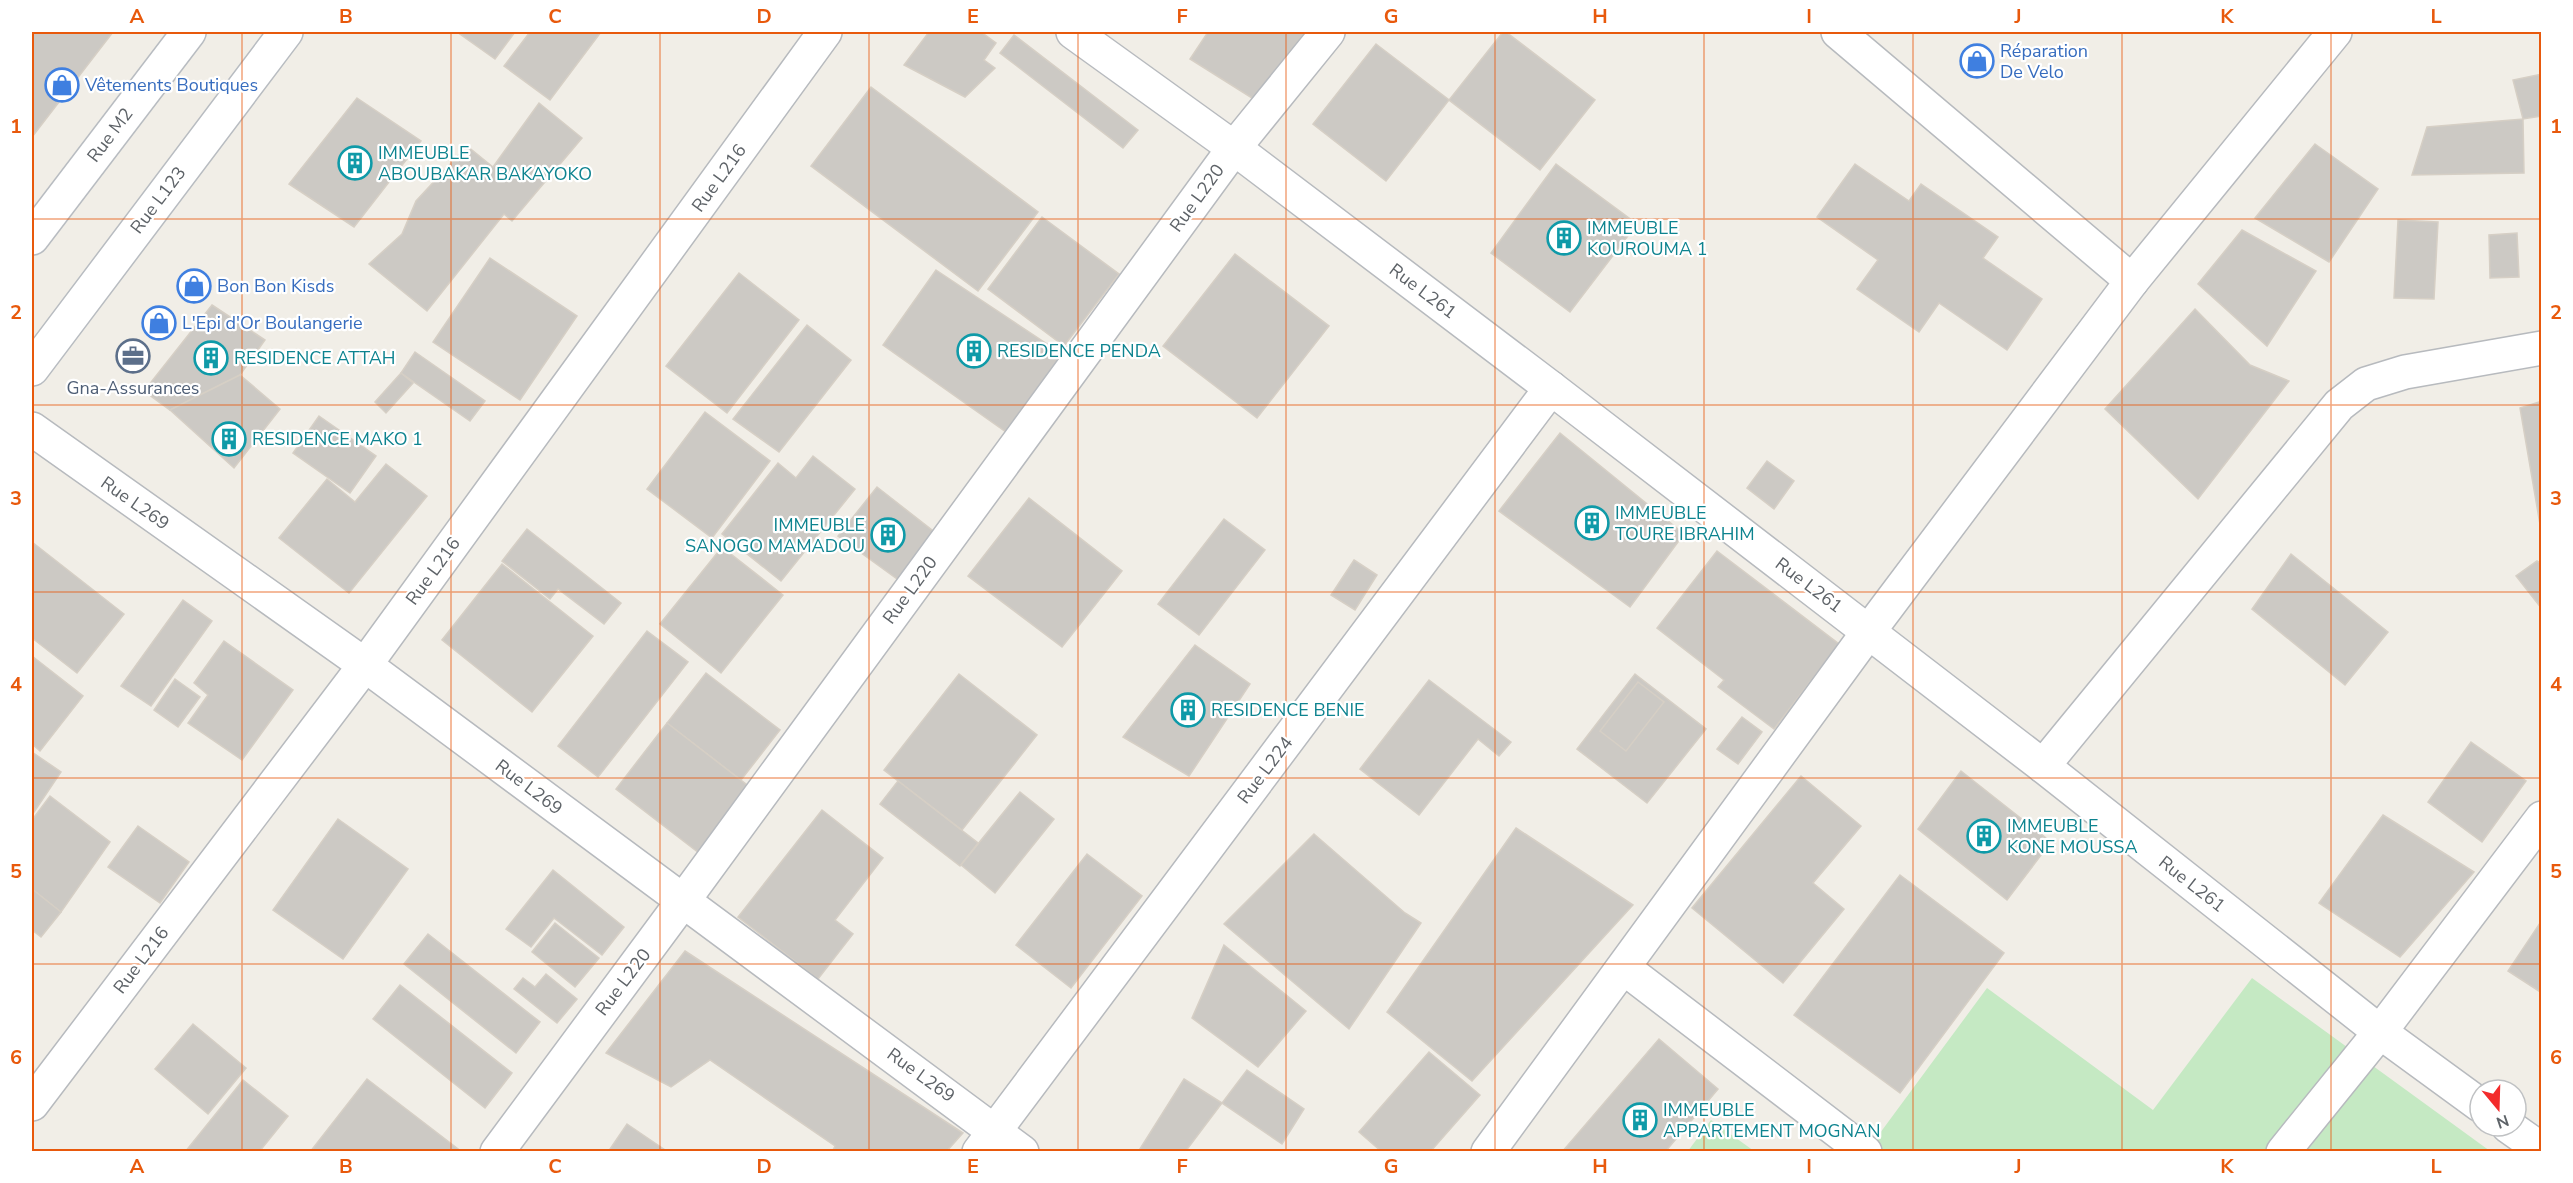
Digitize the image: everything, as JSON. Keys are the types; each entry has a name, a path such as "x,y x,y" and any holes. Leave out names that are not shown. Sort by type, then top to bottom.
{"street":[{"name":"Rue M2","path":"32,238 189,32"},
{"name":"Rue L123","path":"32,369 286,32"},
{"name":"Rue L216","path":"32,1104 365,665 825,32"},
{"name":"Rue L261","path":"1073,32 1234,147 1551,388 2043,766 2380,1032 2468,1096"},
{"name":"Rue L220","path":"496,1152 683,901 1234,147 1328,32"},
{"path":"1838,32 2132,281"},
{"path":"1488,1152 1869,631 2132,281 2335,32"},
{"path":"2043,766 2339,405 2366,384 2405,372 2541,348"},
{"name":"Rue L224","path":"986,1141 1551,388"},
{"name":"Rue L269","path":"32,429 365,665 683,901 986,1141 1023,1152"},
{"path":"2283,1152 2380,1032 2541,818"},
{"path":"1624,968 1865,1152"},
{"path":"2524,1138 2541,1150"}],"green space":[{"path":"2252,978 2468,1135 2468,1138 2472,1138 2490,1151 1866,1152 1987,988 2153,1110"},
{"path":"1711,1120 1754,1151 1688,1151"}],"building":[{"path":"32,32 113,32 32,137"},
{"path":"457,32 515,32 495,59"},
{"path":"530,32 601,32 550,100 504,66"},
{"path":"929,32 981,32 996,43 984,60 995,68 965,97 904,65"},
{"path":"1208,32 1310,32 1263,105 1190,59"},
{"path":"1503,32 1595,100 1540,170 1449,100"},
{"path":"1014,35 1138,130 1123,148 1000,53"},
{"path":"1376,44 1449,100 1386,181 1313,124"},
{"path":"2542,74 2542,116 2523,119 2513,80"},
{"path":"871,87 1038,212 978,291 811,166"},
{"name":"IMMEUBLE ABOUBAKAR BAKAYOKO","path":"357,98 421,141 354,227 289,184"},
{"path":"539,103 582,138 512,221 504,214 427,311 369,264 402,234 416,201 467,146 493,167"},
{"path":"2523,119 2524,173 2412,175 2427,127"},
{"path":"2315,144 2378,189 2329,262 2255,218"},
{"name":"IMMEUBLE KOUROUMA 1","path":"1556,164 1637,224 1570,312 1491,253"},
{"path":"1855,164 1909,201 1921,184 1998,237 1983,258 2042,299 2007,350 1939,303 1919,332 1857,289 1878,260 1817,217"},
{"path":"1042,217 1119,274 1064,346 988,289"},
{"path":"2398,220 2438,222 2434,299 2394,298"},
{"path":"2242,230 2316,271 2267,346 2198,284"},
{"path":"2517,233 2519,277 2490,278 2489,235"},
{"path":"1235,254 1329,326 1257,418 1163,346"},
{"path":"490,258 577,316 520,400 433,342"},
{"name":"RESIDENCE PENDA","path":"936,270 1065,356 1006,432 883,345"},
{"path":"739,273 799,320 727,413 666,366"},
{"name":"RESIDENCE ATTAH","path":"212,305 265,340 240,375 170,410 144,391"},
{"path":"2195,309 2250,365 2289,381 2198,499 2105,409"},
{"path":"807,325 851,360 779,452 733,419"},
{"path":"415,352 485,401 470,421 401,373"},
{"path":"401,373 413,383 386,413 375,402"},
{"name":"RESIDENCE MAKO 1","path":"240,375 280,409 234,468 170,410"},
{"path":"2542,401 2542,536 2520,408"},
{"path":"705,412 770,461 712,538 647,489"},
{"path":"319,416 376,456 350,493 293,453"},
{"name":"IMMEUBLE TOURE IBRAHIM","path":"1560,433 1684,534 1630,607 1499,511"},
{"path":"813,456 855,489 781,581 722,534 778,463 796,478"},
{"path":"1767,461 1794,481 1774,509 1747,488"},
{"path":"386,464 427,496 349,593 279,538 327,479 355,502"},
{"name":"IMMEUBLE SANOGO MAMADOU","path":"877,487 937,534 904,584 838,536"},
{"path":"1029,498 1122,571 1062,647 968,576"},
{"path":"1224,519 1265,550 1199,635 1158,604"},
{"path":"527,529 621,603 604,624 558,589 550,599 502,561"},
{"path":"32,542 124,614 77,673 32,638"},
{"path":"722,547 783,595 721,673 660,624"},
{"path":"1717,551 1839,644 1774,729 1718,687 1724,680 1657,628"},
{"path":"2291,554 2388,632 2345,685 2252,609"},
{"path":"1354,560 1377,575 1355,610 1331,595"},
{"path":"2537,561 2542,564 2542,609 2516,576"},
{"path":"502,564 593,636 532,712 442,640"},
{"path":"183,600 212,621 151,706 121,686"},
{"path":"647,631 688,662 598,777 558,746"},
{"path":"224,641 293,690 242,760 188,723 208,695 194,683"},
{"name":"RESIDENCE BENIE","path":"1195,645 1250,684 1189,776 1123,737"},
{"path":"32,656 83,696 40,751 32,744"},
{"path":"706,673 780,730 741,780 667,723"},
{"path":"959,674 1037,735 962,830 884,770"},
{"path":"1635,674 1706,729 1647,803 1577,749"},
{"path":"175,679 200,697 178,727 154,710"},
{"path":"1429,680 1511,742 1499,756 1478,739 1419,815 1360,769"},
{"path":"1638,682 1664,702 1626,751 1600,731"},
{"path":"1742,717 1762,732 1738,764 1717,749"},
{"path":"667,723 751,788 699,853 616,789"},
{"path":"2471,742 2526,781 2482,842 2428,802"},
{"path":"32,752 61,772 32,815"},
{"name":"IMMEUBLE KONE MOUSSA","path":"1961,771 2051,842 2007,900 1918,829"},
{"path":"1801,776 1861,826 1813,883 1844,909 1783,983 1692,908"},
{"path":"898,781 978,843 960,866 880,804"},
{"path":"1020,792 1054,819 995,893 961,865"},
{"path":"50,796 110,842 61,912 32,889 32,820"},
{"path":"822,810 883,858 835,920 853,934 818,979 738,917"},
{"path":"2383,815 2474,872 2400,957 2319,903"},
{"path":"338,819 408,869 343,959 273,910"},
{"path":"138,826 189,862 160,903 108,867"},
{"path":"1516,828 1633,905 1472,1081 1387,1012"},
{"path":"1314,834 1405,913 1421,923 1349,1029 1224,924"},
{"path":"1087,854 1142,896 1071,988 1016,945"},
{"path":"553,870 624,927 602,955 554,918 531,947 506,929"},
{"path":"1900,875 2004,953 1900,1093 1794,1015"},
{"path":"32,889 61,912 41,937 32,930"},
{"path":"2542,920 2542,993 2508,971"},
{"path":"555,923 599,958 575,987 532,952"},
{"path":"428,934 540,1022 516,1053 404,964"},
{"path":"1224,945 1306,1011 1258,1067 1192,1018"},
{"path":"685,951 963,1133 946,1152 832,1152 835,1146 710,1060 671,1087 606,1053"},
{"path":"546,974 577,999 557,1023 514,989 523,978 535,987"},
{"path":"400,985 512,1073 485,1108 373,1019"},
{"path":"193,1024 246,1068 208,1114 155,1069"},
{"name":"IMMEUBLE APPARTEMENT MOGNAN","path":"1659,1039 1718,1089 1665,1152 1562,1152"},
{"path":"1429,1052 1480,1095 1430,1152 1382,1152 1359,1132"},
{"path":"1247,1070 1304,1109 1282,1144 1222,1103"},
{"path":"367,1079 462,1152 310,1152"},
{"path":"1184,1079 1222,1103 1185,1152 1138,1152"},
{"path":"243,1080 288,1116 259,1152 185,1152"},
{"path":"627,1124 668,1152 608,1152"}],"place":[{"name":"Réparation De Velo","path":"1977,61"},
{"name":"Vêtements Boutiques","path":"62,85"},
{"name":"IMMEUBLE ABOUBAKAR BAKAYOKO","path":"355,163"},
{"name":"IMMEUBLE KOUROUMA 1","path":"1564,238"},
{"name":"Bon Bon Kisds","path":"194,286"},
{"name":"L'Epi d'Or Boulangerie","path":"159,323"},
{"name":"RESIDENCE PENDA","path":"974,351"},
{"name":"Gna-Assurances","path":"133,356"},
{"name":"RESIDENCE ATTAH","path":"211,358"},
{"name":"RESIDENCE MAKO 1","path":"229,439"},
{"name":"IMMEUBLE TOURE IBRAHIM","path":"1592,523"},
{"name":"IMMEUBLE SANOGO MAMADOU","path":"888,535"},
{"name":"RESIDENCE BENIE","path":"1188,710"},
{"name":"IMMEUBLE KONE MOUSSA","path":"1984,836"},
{"name":"IMMEUBLE APPARTEMENT MOGNAN","path":"1640,1120"}]}
